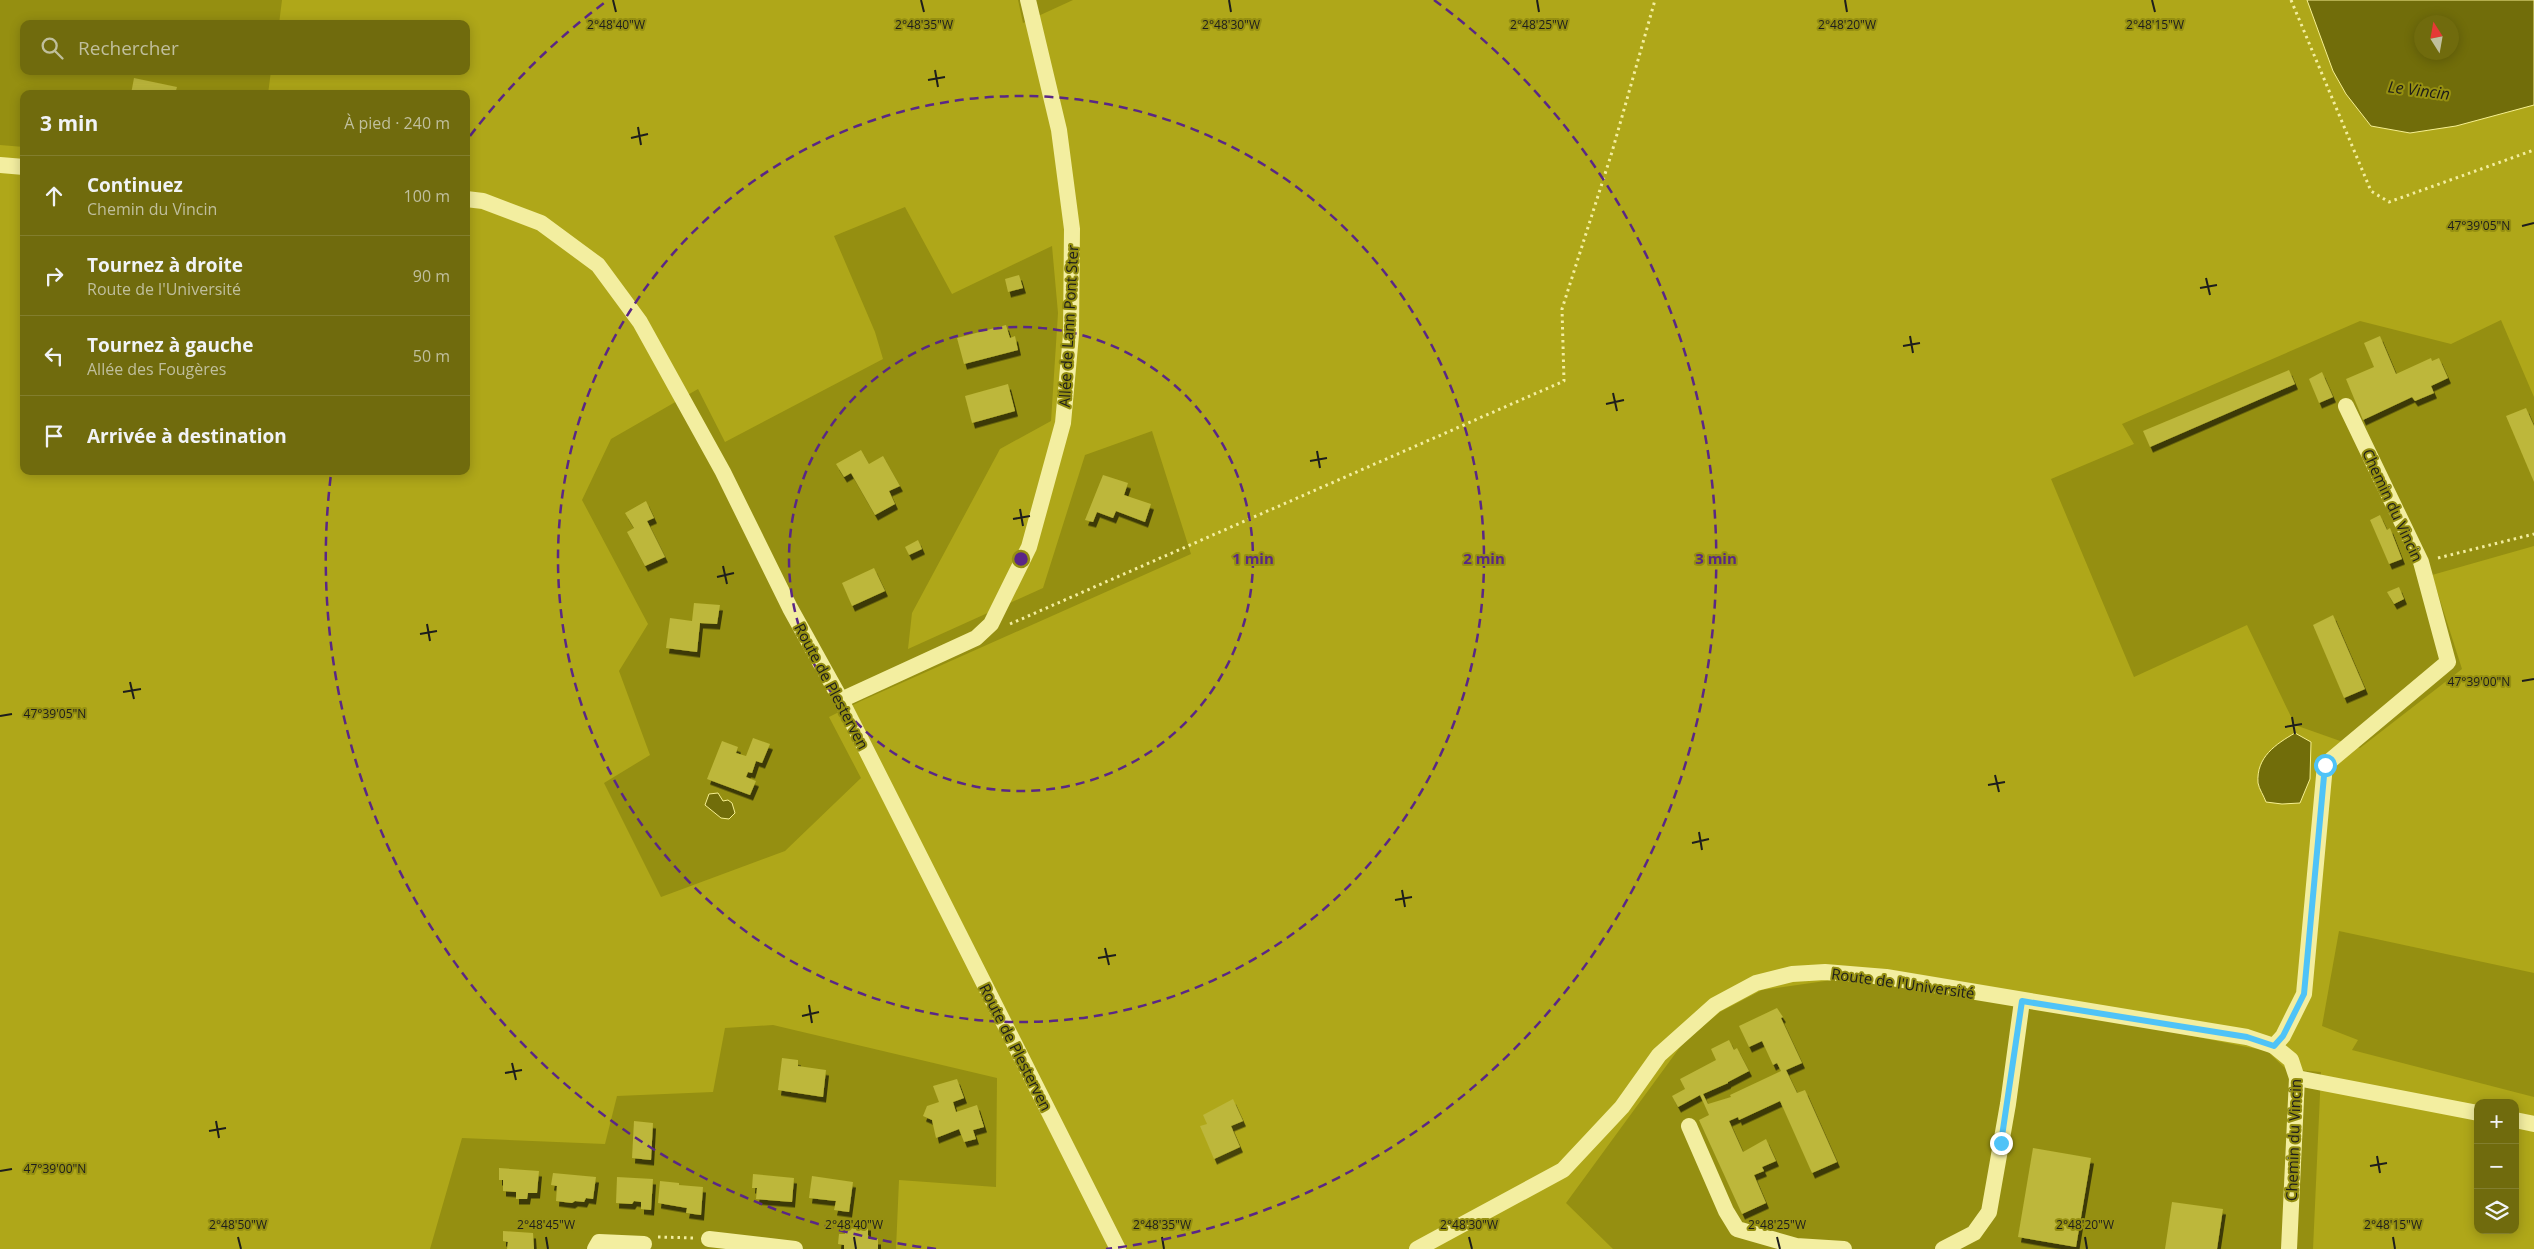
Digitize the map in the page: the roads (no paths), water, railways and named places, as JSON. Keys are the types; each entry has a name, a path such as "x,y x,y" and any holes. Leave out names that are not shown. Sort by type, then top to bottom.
{"street":[{"name":"Allée de Lann Pont Ster","path":"840,700 976,638 992,624 1029,547 1063,423 1071,334 1072,229 1059,130 1028,0"},
{"path":"0,165 20,167"},
{"name":"Route de Plesterven","path":"470,199 483,201 542,223 598,265 640,322 724,472 790,608 840,700 1118,1249"},
{"name":"Chemin du Vincin","path":"2289,1249 2297,1078 2291,1060 2274,1046 2283,1036 2304,994 2325,765 2448,662 2421,562 2346,406"},
{"name":"Route de l'Université","path":"1417,1249 1563,1170 1622,1107 1659,1055 1715,1005 1756,983 1792,974 1825,972 1886,978 2247,1037 2274,1046"},
{"path":"1943,1249 1974,1233 1989,1212 2008,1104 2022,1001"},
{"path":"2297,1078 2474,1112"},
{"path":"2519,1121 2534,1124"},
{"path":"1689,1126 1726,1212 1736,1229 1796,1246 1844,1249"},
{"path":"710,1239 795,1249"},
{"path":"595,1249 598,1242 644,1244"}],"water":[{"name":"Le Vincin","path":"2307,0 2534,0 2534,105 2456,126 2410,133 2371,126 2346,94 2333,71"},
{"path":"2295,733 2311,742 2310,779 2300,803 2282,804 2266,802 2258,783 2260,766 2274,747"},
{"path":"718,793 723,801 728,800 732,803 735,813 729,819 721,818 705,805 709,794"}]}
